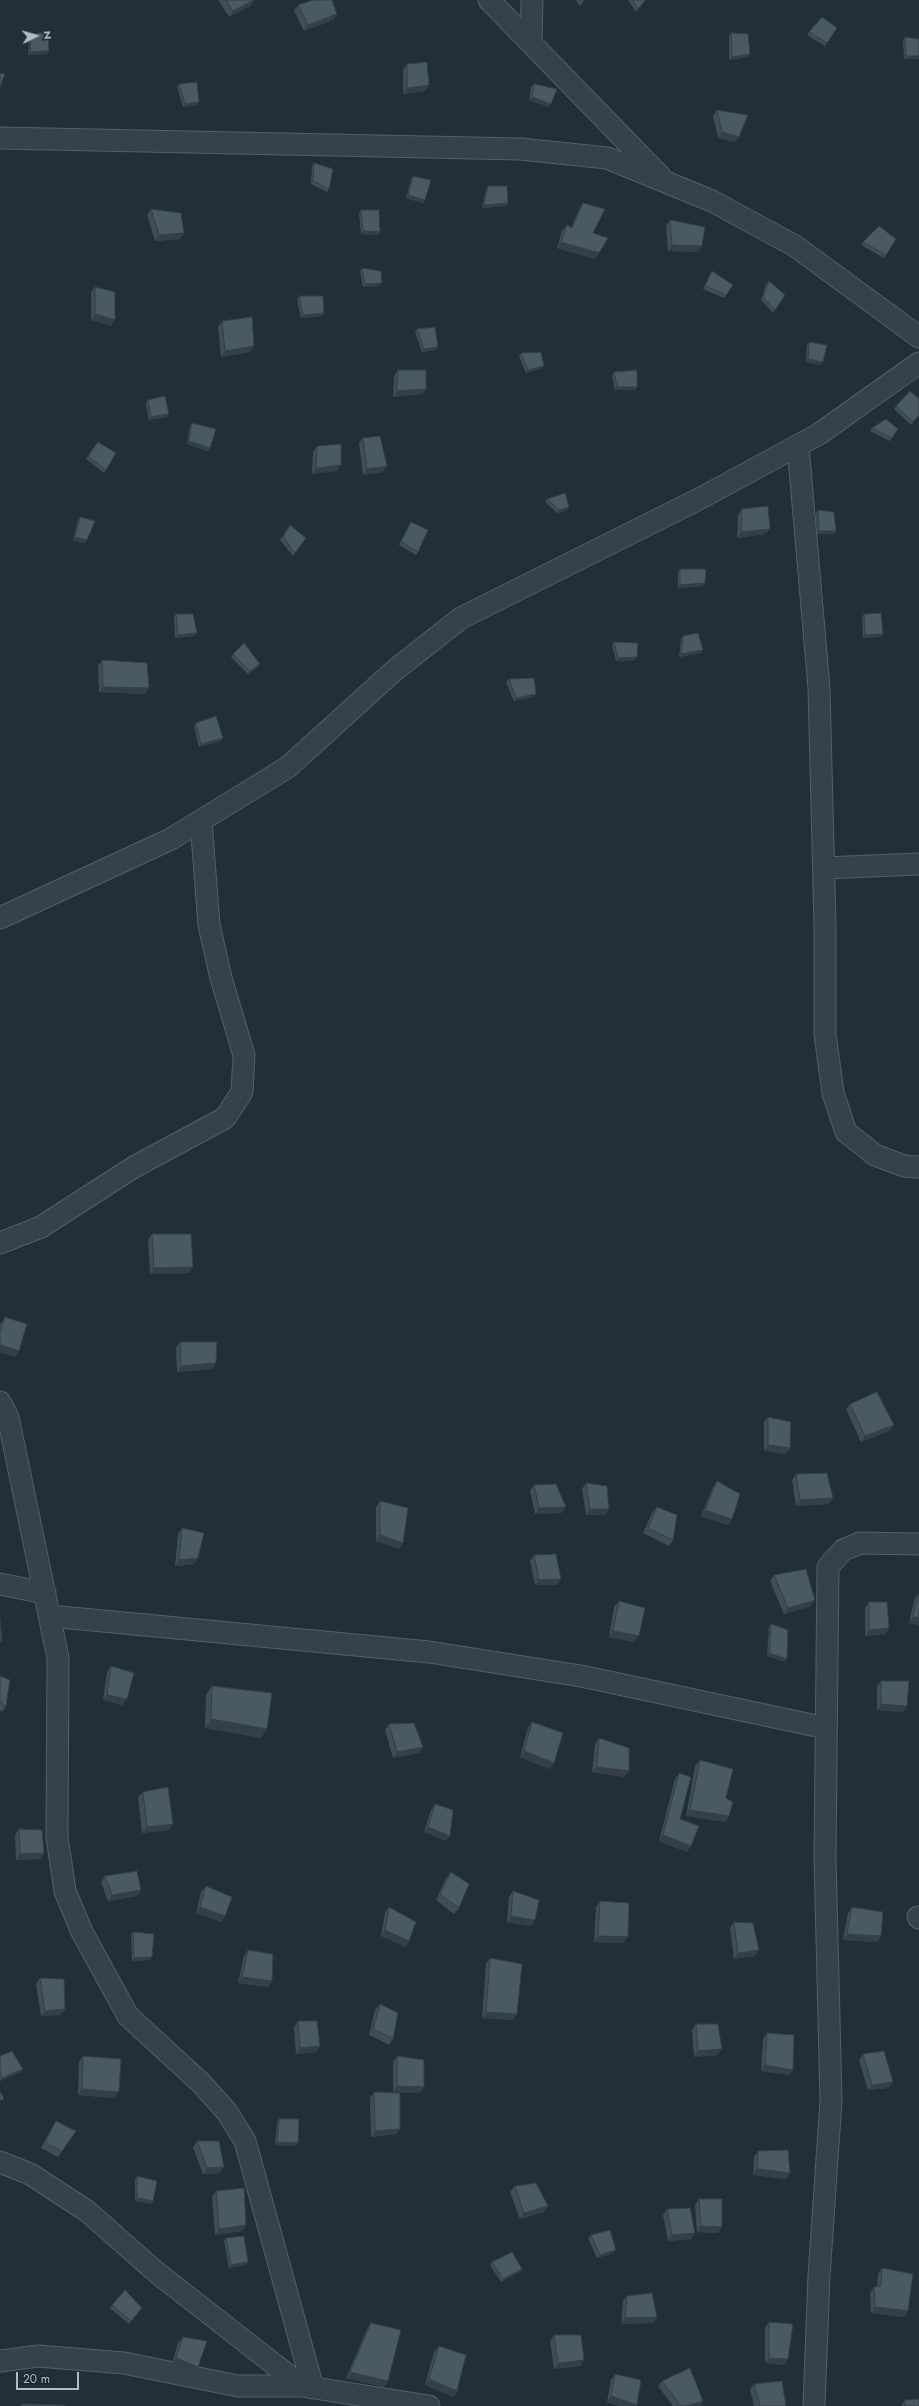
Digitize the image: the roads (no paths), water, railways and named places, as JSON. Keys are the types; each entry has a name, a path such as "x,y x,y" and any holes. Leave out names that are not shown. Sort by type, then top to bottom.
{"street":[{"path":"489,0 666,181"},
{"path":"531,43 532,0"},
{"path":"0,138 520,149 607,158 712,201 795,246 919,337"},
{"path":"0,918 171,839 201,821 288,767 395,670 461,618 701,498 798,446 819,434 919,363"},
{"path":"798,446 819,688 824,868 825,1034 833,1093 846,1132 875,1155 904,1166 919,1167"},
{"path":"0,1243 41,1227 134,1167 226,1118 242,1092 244,1055 221,978 209,924 201,821"},
{"path":"824,868 919,864"},
{"path":"0,1402 8,1417 58,1658 57,1838 65,1891 82,1932 128,2016 201,2083 227,2112 245,2140 308,2387"},
{"path":"814,2406 819,2276 831,2101 825,1857 828,1567 842,1550 860,1543 919,1544"},
{"path":"0,1584 45,1593"},
{"path":"50,1616 429,1652 581,1676 826,1728"},
{"path":"0,2162 30,2174 87,2211 156,2272 308,2387"},
{"path":"0,2362 38,2356 124,2363 238,2386 308,2387 429,2406"}]}
